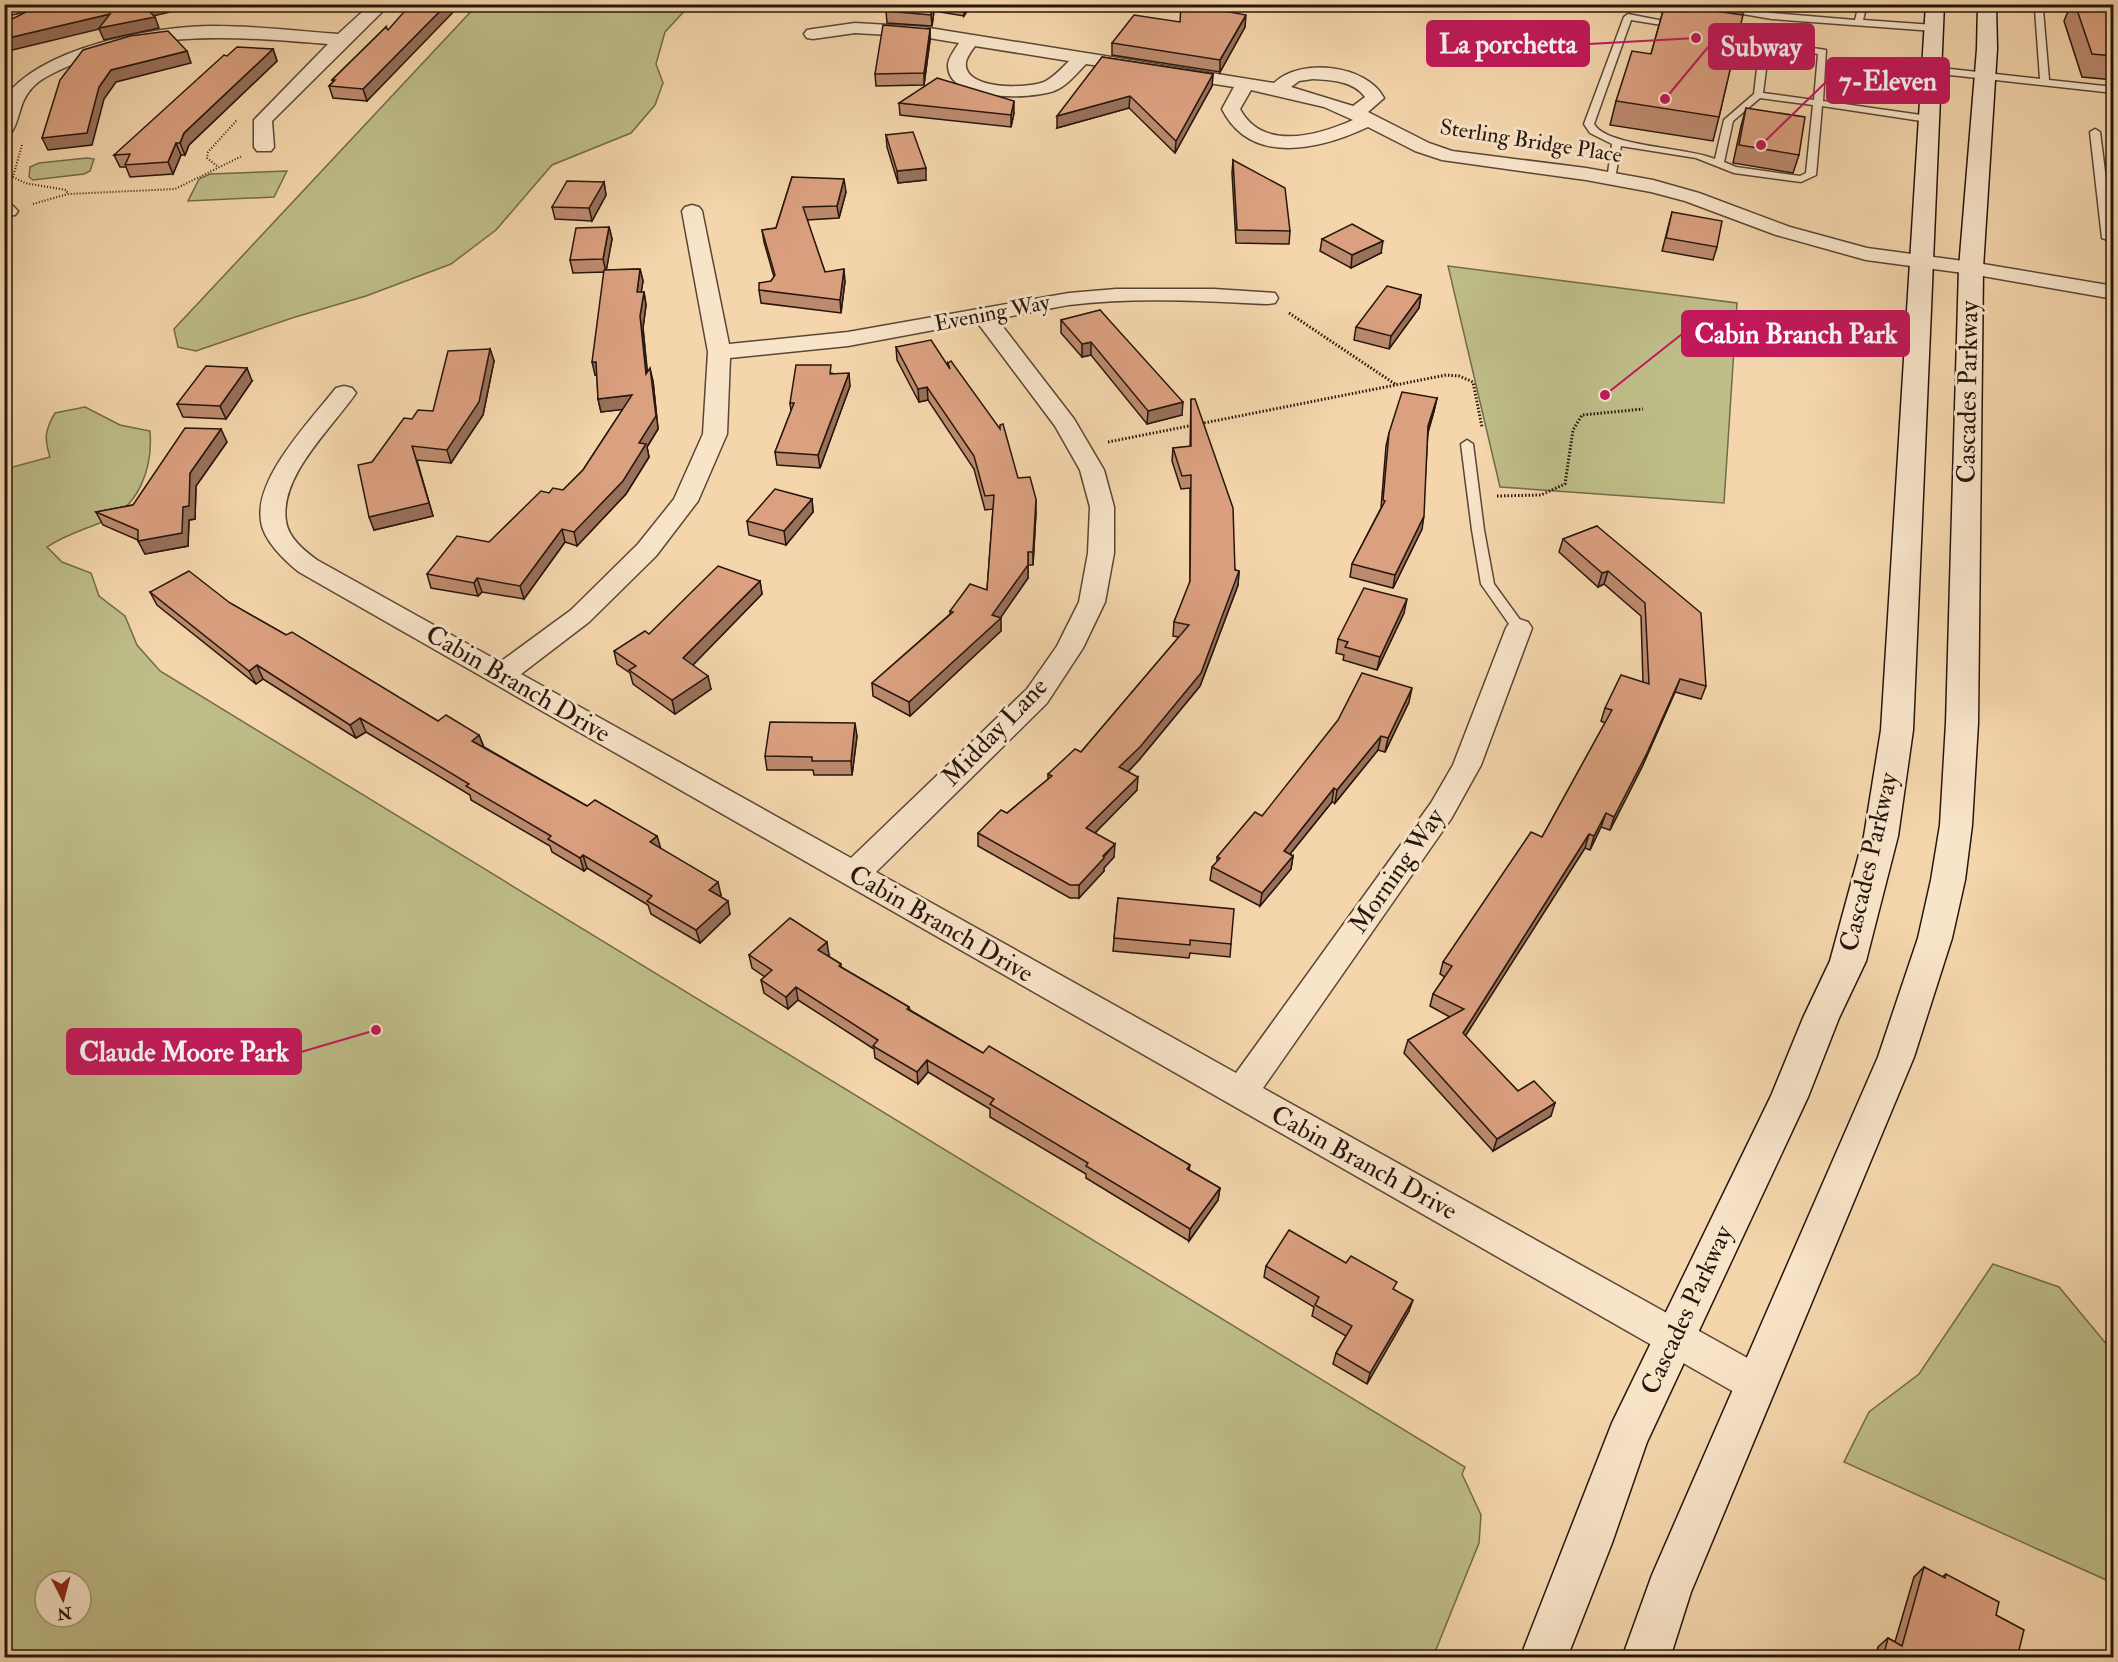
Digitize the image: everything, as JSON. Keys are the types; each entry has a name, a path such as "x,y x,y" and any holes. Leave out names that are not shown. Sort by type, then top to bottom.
{"main road":[{"path":"4,11 32,4"},
{"name":"Cascades Parkway","path":"1646,1658 1668,1591 1896,1057 1918,996 1947,880 1956,825 1962,723 1971,268 1988,4"},
{"name":"Cascades Parkway","path":"1543,1658 1589,1543 1627,1438 1789,1097 1821,1018 1848,961 1881,836 1897,730 1935,16"}],"street":[{"path":"264,147 263,120 342,40 382,4"},
{"name":"Sterling Bridge Place","path":"813,34 855,28 886,29 970,39 1278,89 1362,116 1422,147 1449,156 1610,178 1692,197 1825,244 1866,254 1971,268 2114,293"},
{"path":"4,129 14,97 29,81 50,67 82,54 154,37 213,31 342,40"},
{"path":"970,39 958,60 960,75 964,81 991,90 1019,91 1047,87 1083,57"},
{"path":"1246,83 1231,109 1239,125 1261,137 1298,142 1318,139 1362,116 1375,98 1369,87 1335,74 1294,76 1278,89"},
{"path":"501,675 580,616 647,550 686,501 715,434 719,352 692,211"},
{"name":"Evening Way","path":"719,352 848,339 1069,299 1214,295 1267,298"},
{"name":"Midday Lane","path":"854,874 1037,696 1069,648 1092,602 1101,554 1102,507 1092,470 1066,424 983,315"},
{"name":"Cabin Branch Drive","path":"344,393 289,464 276,492 273,522 289,551 308,566 1755,1383"},
{"name":"Morning Way","path":"1240,1094 1441,811 1467,765 1519,628"}],"lane":[{"path":"1688,4 1772,16 1858,21 1935,16"},
{"path":"1858,21 1863,4"},
{"path":"2045,82 2039,9 2050,4"},
{"path":"1694,27 1628,17 1589,124 1593,131 1617,143 1698,155 1734,170 1801,179 1810,175 1823,52 1765,44 1737,33 1705,28"},
{"path":"1719,163 1729,120 1758,95 1765,44"},
{"path":"1932,70 2114,90"},
{"path":"1758,95 1928,119"},
{"path":"2095,132 2107,238 2114,239"},
{"path":"1610,178 1617,143"},
{"path":"1467,444 1478,530 1488,584 1519,628"}],"path":[{"path":"218,166 207,158 208,152 245,113"},
{"path":"24,141 14,177 19,181 66,190 68,194"},
{"path":"6,209 68,194 175,189 218,166 264,147"},
{"path":"1267,298 1395,385"},
{"path":"1080,448 1446,375 1467,378 1473,382 1482,428"},
{"path":"1498,507 1496,496 1532,497 1565,484 1569,475 1572,427 1582,415 1642,409"}],"shaded area":[{"path":"477,5 690,5 665,32 656,64 663,83 655,105 631,133 552,165 496,230 451,264 366,296 292,318 196,351 178,347 174,329"},
{"path":"94,159 90,171 84,174 33,180 29,177 30,167 39,163"},
{"path":"287,171 274,197 188,201 199,179 210,174"},
{"path":"1448,266 1737,303 1724,503 1500,487"},
{"path":"85,407 120,425 150,431 146,472 141,485 126,507 115,516 47,547 62,562 91,573 99,596 125,616 137,645 160,671 1465,1467 1462,1474 1481,1515 1479,1543 1433,1657 5,1658 5,469 50,457 46,434 55,413"},
{"path":"1993,1264 2059,1287 2113,1352 2113,1583 1844,1462 1869,1412 1919,1374"}],"building":[{"path":"42,4 149,4 144,6 155,17 99,28 110,14 4,39 4,23"},
{"path":"411,4 447,4 363,89 329,86 335,80 332,80 386,27 388,30"},
{"path":"887,4 933,4 931,15 886,11"},
{"path":"1181,4 1246,15 1220,60 1112,43 1134,15 1180,22"},
{"path":"1665,4 1743,15 1719,117 1616,101 1632,51 1651,54"},
{"path":"1694,4 1745,4 1743,12"},
{"path":"2075,4 2114,4 2114,56 2092,54"},
{"path":"883,25 930,29 924,73 875,74"},
{"path":"168,31 187,51 111,70 99,87 87,133 42,138 60,80 83,50 130,36"},
{"path":"237,47 273,49 184,133 180,143 176,143 168,162 125,165 130,154 114,155 224,55 227,56"},
{"path":"1102,57 1213,74 1176,141 1130,96 1057,116"},
{"path":"937,78 1014,101 1011,115 899,103"},
{"path":"1746,108 1805,117 1799,155 1739,145"},
{"path":"913,132 926,168 897,171 886,135"},
{"path":"1233,160 1285,188 1290,231 1237,230"},
{"path":"792,177 844,179 837,206 803,207 825,272 844,269 840,300 759,290 759,283 771,281 775,275 762,230 776,228"},
{"path":"567,181 604,182 589,208 552,207"},
{"path":"1672,212 1722,221 1717,247 1666,238"},
{"path":"1352,224 1383,241 1352,255 1322,239"},
{"path":"609,227 603,259 570,260 576,228"},
{"path":"640,269 637,292 644,292 640,316 646,374 650,368 656,416 639,443 646,444 623,481 574,532 562,529 520,586 477,578 474,583 427,574 457,536 489,542 541,491 549,493 553,488 563,490 583,470 632,395 598,399 596,362 592,362 604,270"},
{"path":"1387,286 1421,295 1391,336 1356,327"},
{"path":"1100,310 1183,402 1148,411 1091,342 1082,344 1061,320"},
{"path":"931,340 950,369 948,363 951,361 1000,429 1000,425 1003,424 1018,478 1030,477 1036,499 1033,552 1028,552 1028,565 992,615 1001,618 909,702 872,683 953,612 950,611 970,584 987,590 994,495 985,496 974,456 927,387 918,389 896,347"},
{"path":"490,349 479,402 447,450 412,446 429,503 369,517 358,465 372,462 404,418 412,419 418,410 433,411 448,351"},
{"path":"796,365 831,365 830,374 849,373 818,455 775,452 794,403 790,403"},
{"path":"206,366 247,368 220,406 177,404"},
{"path":"1402,392 1437,398 1428,426 1424,516 1395,575 1352,564 1385,501 1383,500 1389,433"},
{"path":"1191,399 1195,399 1233,508 1235,570 1239,571 1201,673 1140,747 1119,767 1138,777 1086,828 1115,844 1079,885 1070,885 978,833 1001,810 1007,813 1052,776 1048,774 1075,749 1081,752 1189,625 1174,622 1190,581 1191,475 1182,476 1173,448 1191,446"},
{"path":"185,428 221,429 190,473 189,506 183,507 182,533 138,541 138,530 96,512 133,505"},
{"path":"775,489 812,499 784,531 747,521"},
{"path":"1597,526 1701,613 1706,686 1680,679 1647,753 1614,817 1606,813 1594,836 1589,834 1463,1033 1518,1091 1534,1081 1555,1103 1497,1139 1408,1040 1464,1009 1433,994 1452,966 1443,962 1531,832 1542,837 1612,710 1605,708 1621,675 1649,684 1645,603 1608,571 1602,573 1563,539"},
{"path":"718,566 760,581 683,658 708,676 672,700 629,670 636,666 614,651 645,631 649,634"},
{"path":"189,571 230,603 286,635 292,632 438,721 446,715 479,735 472,741 587,806 595,800 657,836 650,842 718,882 709,890 728,901 696,930 647,901 652,896 583,855 580,858 548,839 551,836 466,786 469,784 360,718 350,725 257,665 249,671 150,592"},
{"path":"1364,588 1407,599 1380,657 1345,647 1348,642 1338,639"},
{"path":"1362,673 1412,688 1388,738 1381,736 1337,790 1334,788 1284,851 1293,856 1262,893 1212,867 1220,858 1217,857 1255,812 1262,816 1338,720"},
{"path":"770,722 855,723 851,761 812,761 812,757 765,756"},
{"path":"1118,898 1234,909 1231,944 1190,940 1190,945 1114,938"},
{"path":"790,918 827,942 818,950 841,964 839,966 909,1007 907,1009 983,1053 989,1046 1190,1165 1187,1169 1220,1188 1190,1229 1086,1166 1088,1163 990,1104 994,1099 927,1060 917,1072 873,1046 878,1040 796,987 786,997 761,980 772,970 749,955"},
{"path":"1289,1230 1346,1263 1351,1256 1397,1282 1393,1289 1413,1300 1370,1373 1336,1353 1352,1326 1315,1305 1319,1297 1266,1266"},
{"path":"1924,1567 1945,1578 1946,1574 1999,1602 1996,1615 2024,1630 2017,1658 1883,1658 1888,1638 1902,1646"}],"place":[{"name":"La porchetta","path":"1696,38"},
{"name":"Subway","path":"1665,99"},
{"name":"7-Eleven","path":"1761,145"},
{"name":"Cabin Branch Park","path":"1605,395"},
{"name":"Claude Moore Park","path":"376,1030"}]}
